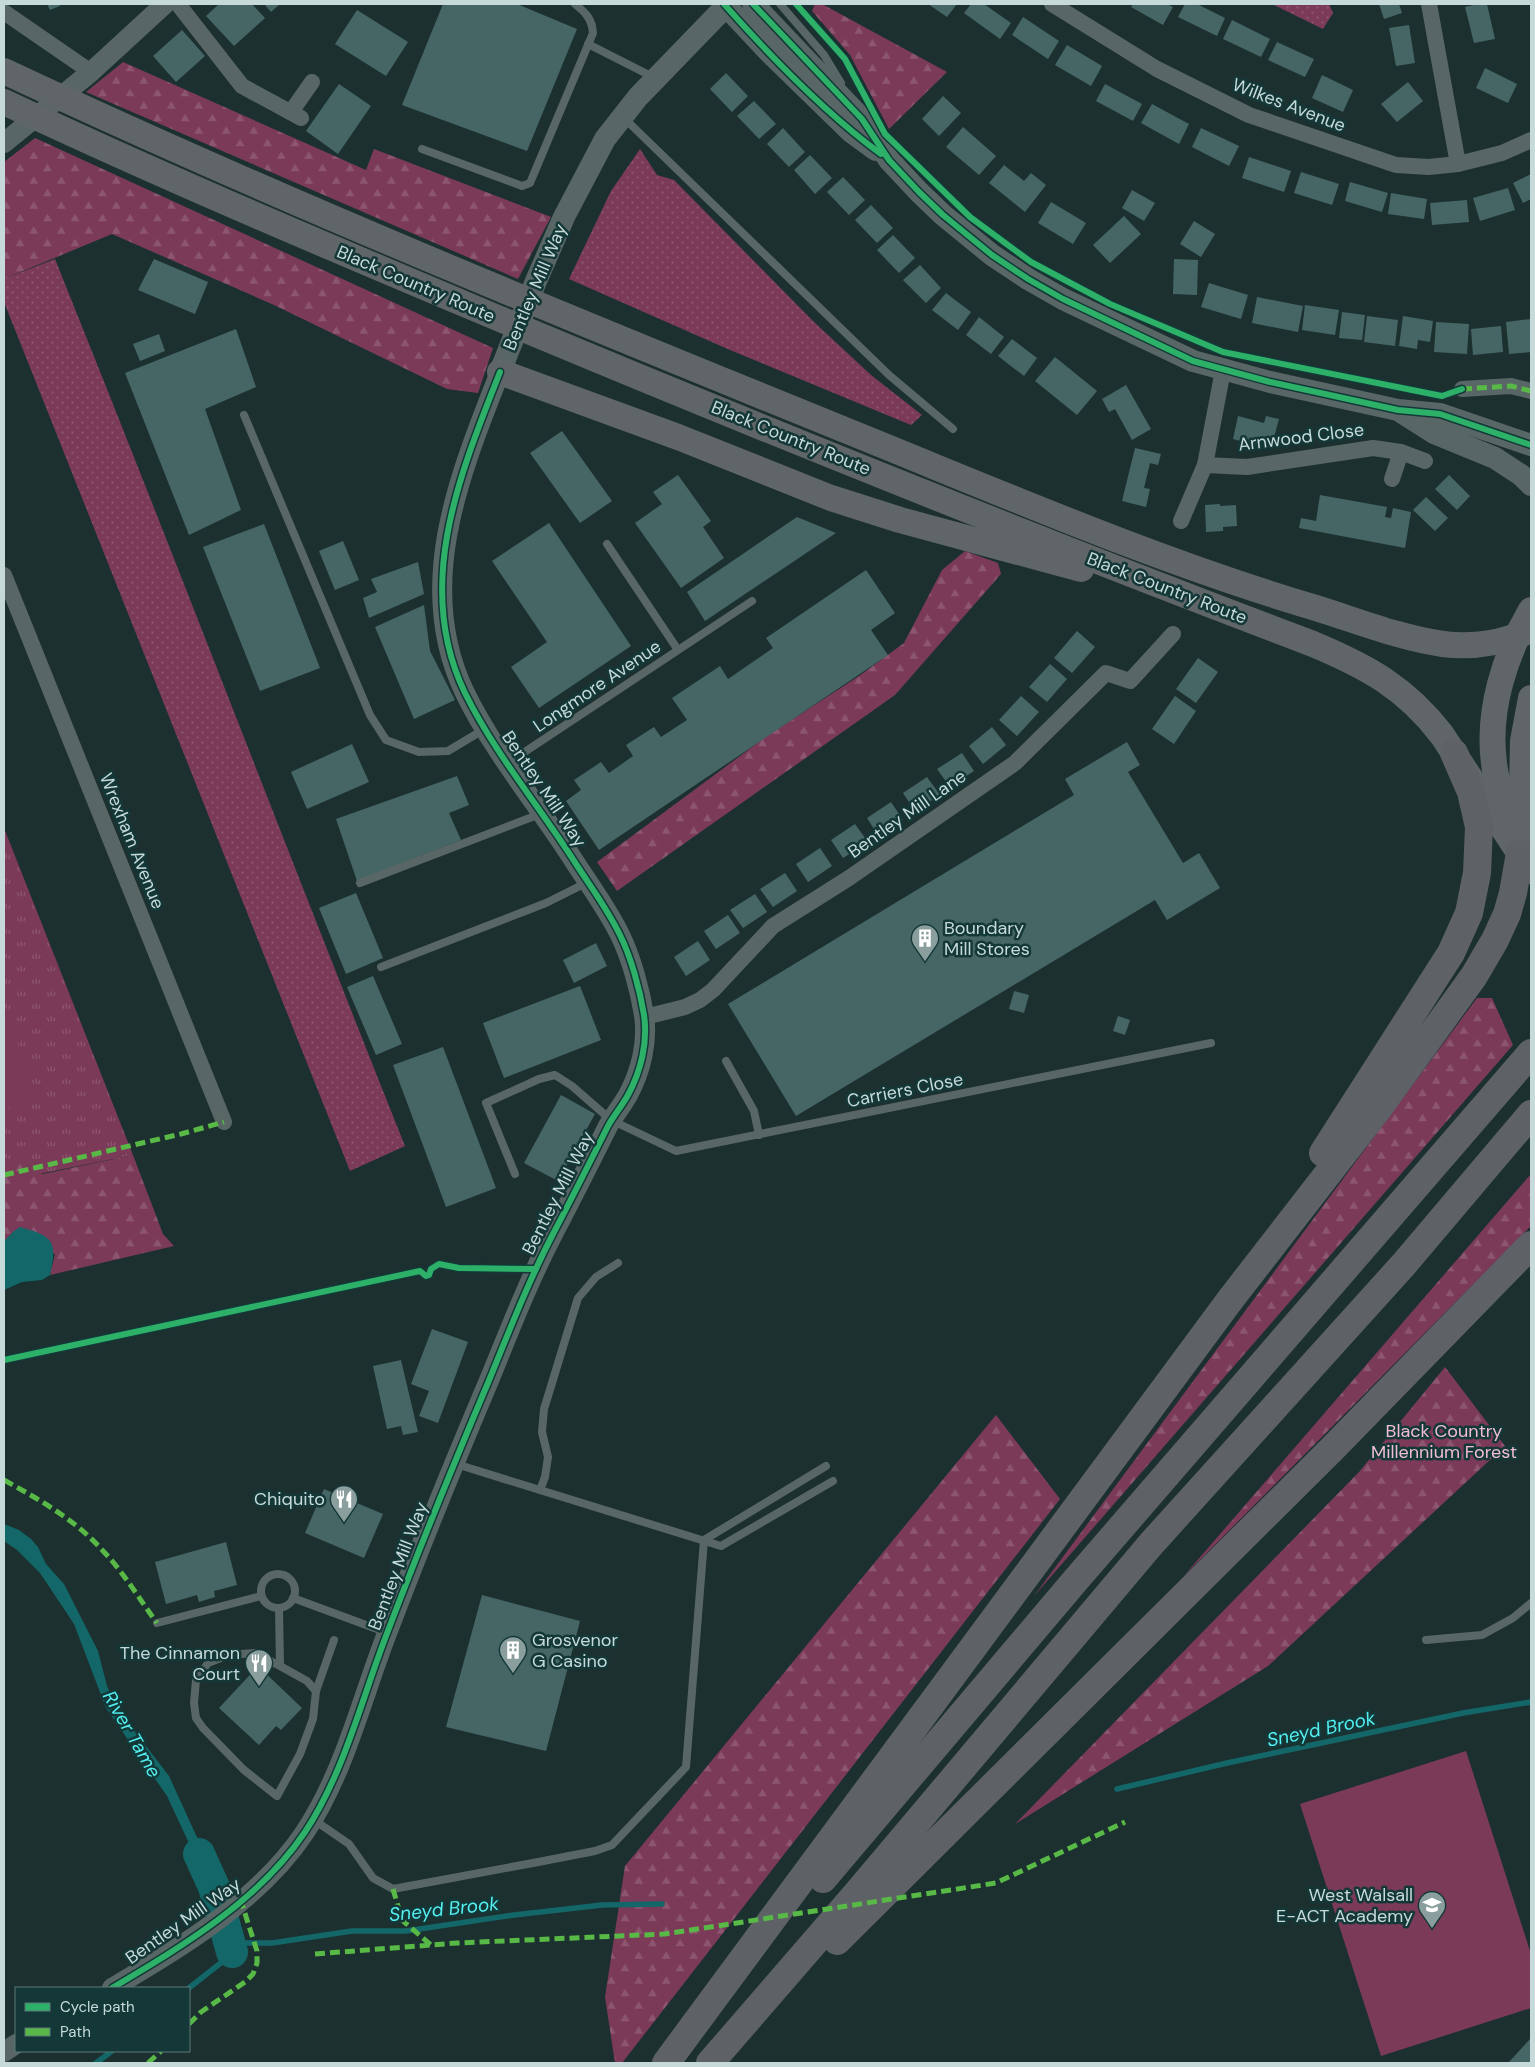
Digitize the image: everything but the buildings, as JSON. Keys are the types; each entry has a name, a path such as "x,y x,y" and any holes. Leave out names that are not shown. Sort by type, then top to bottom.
{"highway":[{"name":"Black Country Route","path":"4,71 107,119 340,222 613,336 1068,521 1258,591 1415,638 1445,644 1474,646 1493,644 1524,634"},
{"name":"Black Country Route","path":"4,102 90,143 308,239 560,344 810,447 1335,653 1379,676 1401,692 1430,720 1523,857"},
{"path":"504,363 678,437 839,501 900,520 1207,604"},
{"path":"1523,857 1498,783 1492,748 1498,696 1524,634 1531,610"},
{"path":"666,2063 1230,1300 1378,1109 1474,976 1495,940 1507,914 1523,857 1523,741 1531,698"},
{"path":"1230,1300 1451,953 1465,924 1475,887 1479,828 1471,792 1454,753"},
{"path":"666,2063 1074,1582 1531,1053"},
{"path":"710,2063 1151,1544 1404,1264 1531,1114"},
{"path":"715,2063 1333,1448 1531,1245"}],"main road":[{"path":"726,4 769,52 850,131 889,160 943,215 992,255 1063,299 1193,361 1224,370 1398,410 1440,414 1531,446"},
{"name":"Bentley Mill Way","path":"504,363 536,281 568,209 605,140 622,116 655,78 726,4"},
{"path":"753,4 862,119 889,160"},
{"path":"1398,410 1434,433 1495,458 1521,475 1531,485"}],"street":[{"path":"4,143 85,77 165,4"},
{"path":"178,4 242,86 296,115 312,82"},
{"name":"Wilkes Avenue","path":"1052,4 1157,69 1249,115 1396,165 1428,167 1458,164 1502,154 1531,140"},
{"path":"1429,4 1458,164"},
{"path":"4,12 85,77"},
{"name":"Bentley Mill Way","path":"114,1987 168,1954 233,1907 266,1878 287,1855 302,1837 313,1819 346,1747 387,1633 454,1464 540,1259 611,1120 638,1075 643,1056 645,1017 635,977 620,935 588,882 485,729 463,690 452,658 445,627 441,597 442,562 447,530 456,495 481,421 504,363"},
{"name":"Arnwood Close","path":"1181,522 1205,465 1224,370"},
{"path":"1462,389 1511,386 1531,391"},
{"name":"Arnwood Close","path":"1205,465 1247,467 1373,448 1401,452 1425,461"},
{"path":"1392,479 1401,452"},
{"name":"Wrexham Avenue","path":"4,575 224,1122"},
{"name":"Bentley Mill Lane","path":"645,1017 685,1007 700,1000 713,990 774,926 848,878 1014,764 1106,673 1130,681 1173,634"},
{"path":"4,2052 15,2045"}],"lane":[{"path":"422,149 522,186 530,183 593,33 592,22 575,4"},
{"path":"780,4 824,55 862,119"},
{"path":"588,44 655,78"},
{"path":"622,116 889,375 953,429"},
{"path":"244,415 370,715 386,740 420,752 448,752 485,729"},
{"name":"Longmore Avenue","path":"607,544 678,650"},
{"name":"Longmore Avenue","path":"508,763 752,601"},
{"path":"360,883 542,813"},
{"path":"381,967 546,903 588,882"},
{"name":"Carriers Close","path":"515,1174 486,1103 555,1075 572,1086 611,1120 676,1151 1211,1043"},
{"path":"726,1061 754,1111 759,1134"},
{"path":"540,1490 545,1477 548,1457 542,1432 544,1409 578,1298 596,1277 618,1263"},
{"path":"454,1464 721,1546 833,1481"},
{"path":"704,1540 826,1466"},
{"path":"313,1819 349,1844 373,1878 393,1889 534,1864 612,1845 686,1767 704,1540"},
{"path":"279,1574 292,1582 294,1593 293,1598 288,1604 279,1608 268,1605 262,1596 262,1585 265,1580 273,1575 279,1574"},
{"path":"157,1623 262,1596"},
{"path":"293,1598 387,1633"},
{"path":"1426,1640 1482,1635 1513,1618 1531,1603"},
{"path":"279,1608 280,1666"},
{"path":"316,1692 307,1681 255,1653 228,1655 208,1664 196,1680 194,1703 196,1718 203,1728 244,1770 277,1796 304,1745 313,1719 316,1692 334,1640"}],"green space":[{"path":"815,4 822,4 947,72 889,129 850,55 812,11"},
{"path":"1272,4 1329,4 1333,13 1323,29"},
{"path":"123,62 366,170 374,149 551,217 518,279 86,92"},
{"path":"35,138 493,348 478,393 447,389 274,305 112,234 4,279 4,162"},
{"path":"640,149 657,175 674,180 813,321 871,375 922,415 911,425 730,350 569,279 611,191"},
{"path":"55,259 405,1146 350,1171 4,302 4,279"},
{"path":"965,551 998,563 1001,574 895,695 617,891 597,862 767,736 859,676 904,643 942,570"},
{"path":"4,828 133,1155 4,1181"},
{"path":"1477,998 1492,998 1513,1045 1034,1596"},
{"path":"4,1008 38,1096 4,1110"},
{"path":"133,1155 163,1234 174,1246 50,1275 55,1254 4,1241 4,1160 17,1160 43,1174"},
{"path":"1531,1174 1531,1226 1183,1577"},
{"name":"Black Country Millennium Forest","path":"1445,1367 1505,1446 1268,1666 1015,1824 1359,1472"},
{"path":"996,1415 1060,1499 622,2063 615,2063 605,1997 625,1866"},
{"name":"West Walsall E-ACT Academy","path":"1466,1751 1531,1954 1531,2008 1381,2056 1300,1804"}],"water":[{"path":"20,1227 46,1237 50,1242 53,1247 53,1254 50,1275 42,1280 22,1282 4,1290 4,1241"},
{"path":"4,1524 19,1530 31,1539 38,1547 46,1564 64,1584 98,1651 107,1686 116,1707 169,1776 211,1868 225,1889 209,1901 203,1873 167,1796 106,1708 74,1624 40,1573 17,1550 4,1541"}],"waterway":[{"name":"Sneyd Brook","path":"1117,1789 1227,1763 1463,1713 1531,1702"},
{"name":"River Tame","path":"199,1854 214,1887 232,1952"},
{"name":"Sneyd Brook","path":"190,1987 246,1943 272,1943 352,1931 406,1931 514,1915 602,1905 662,1904"},
{"path":"96,2063 111,2052"}],"marked path":[{"path":"1462,389 1511,386 1531,391"},
{"path":"4,1175 181,1134 224,1122"},
{"path":"4,1480 31,1495 82,1530 111,1560 157,1623"},
{"path":"315,1954 457,1943 665,1934 996,1883 1125,1822"},
{"path":"393,1889 402,1920 431,1945"},
{"path":"190,2023 201,2012 245,1982 253,1974 257,1963 257,1951 241,1901"},
{"path":"148,2063 160,2052"}],"cycle path":[{"path":"724,4 799,83 839,121 881,154"},
{"path":"753,4 862,119 889,160 943,215 992,255 1063,299 1193,361 1270,382 1398,410 1440,414 1531,445"},
{"path":"796,4 845,59 885,134 970,217 1031,262 1110,304 1223,352 1442,396 1462,389"},
{"path":"114,1987 191,1939 242,1901 286,1857 319,1809 331,1786 351,1736 411,1571 520,1305 544,1251 608,1126 633,1086 640,1066 645,1036 644,1015 638,985 620,935 599,899 477,716 465,693 450,653 443,612 443,571 448,531 470,450 500,372"},
{"path":"4,1360 420,1271 426,1276 429,1275 431,1269 439,1264 459,1268 536,1269"}],"place":[{"name":"Boundary Mill Stores","path":"925,962"},
{"name":"Chiquito","path":"344,1523"},
{"name":"Grosvenor G Casino","path":"513,1674"},
{"name":"The Cinnamon Court","path":"259,1687"},
{"name":"West Walsall E-ACT Academy","path":"1432,1929"}]}
